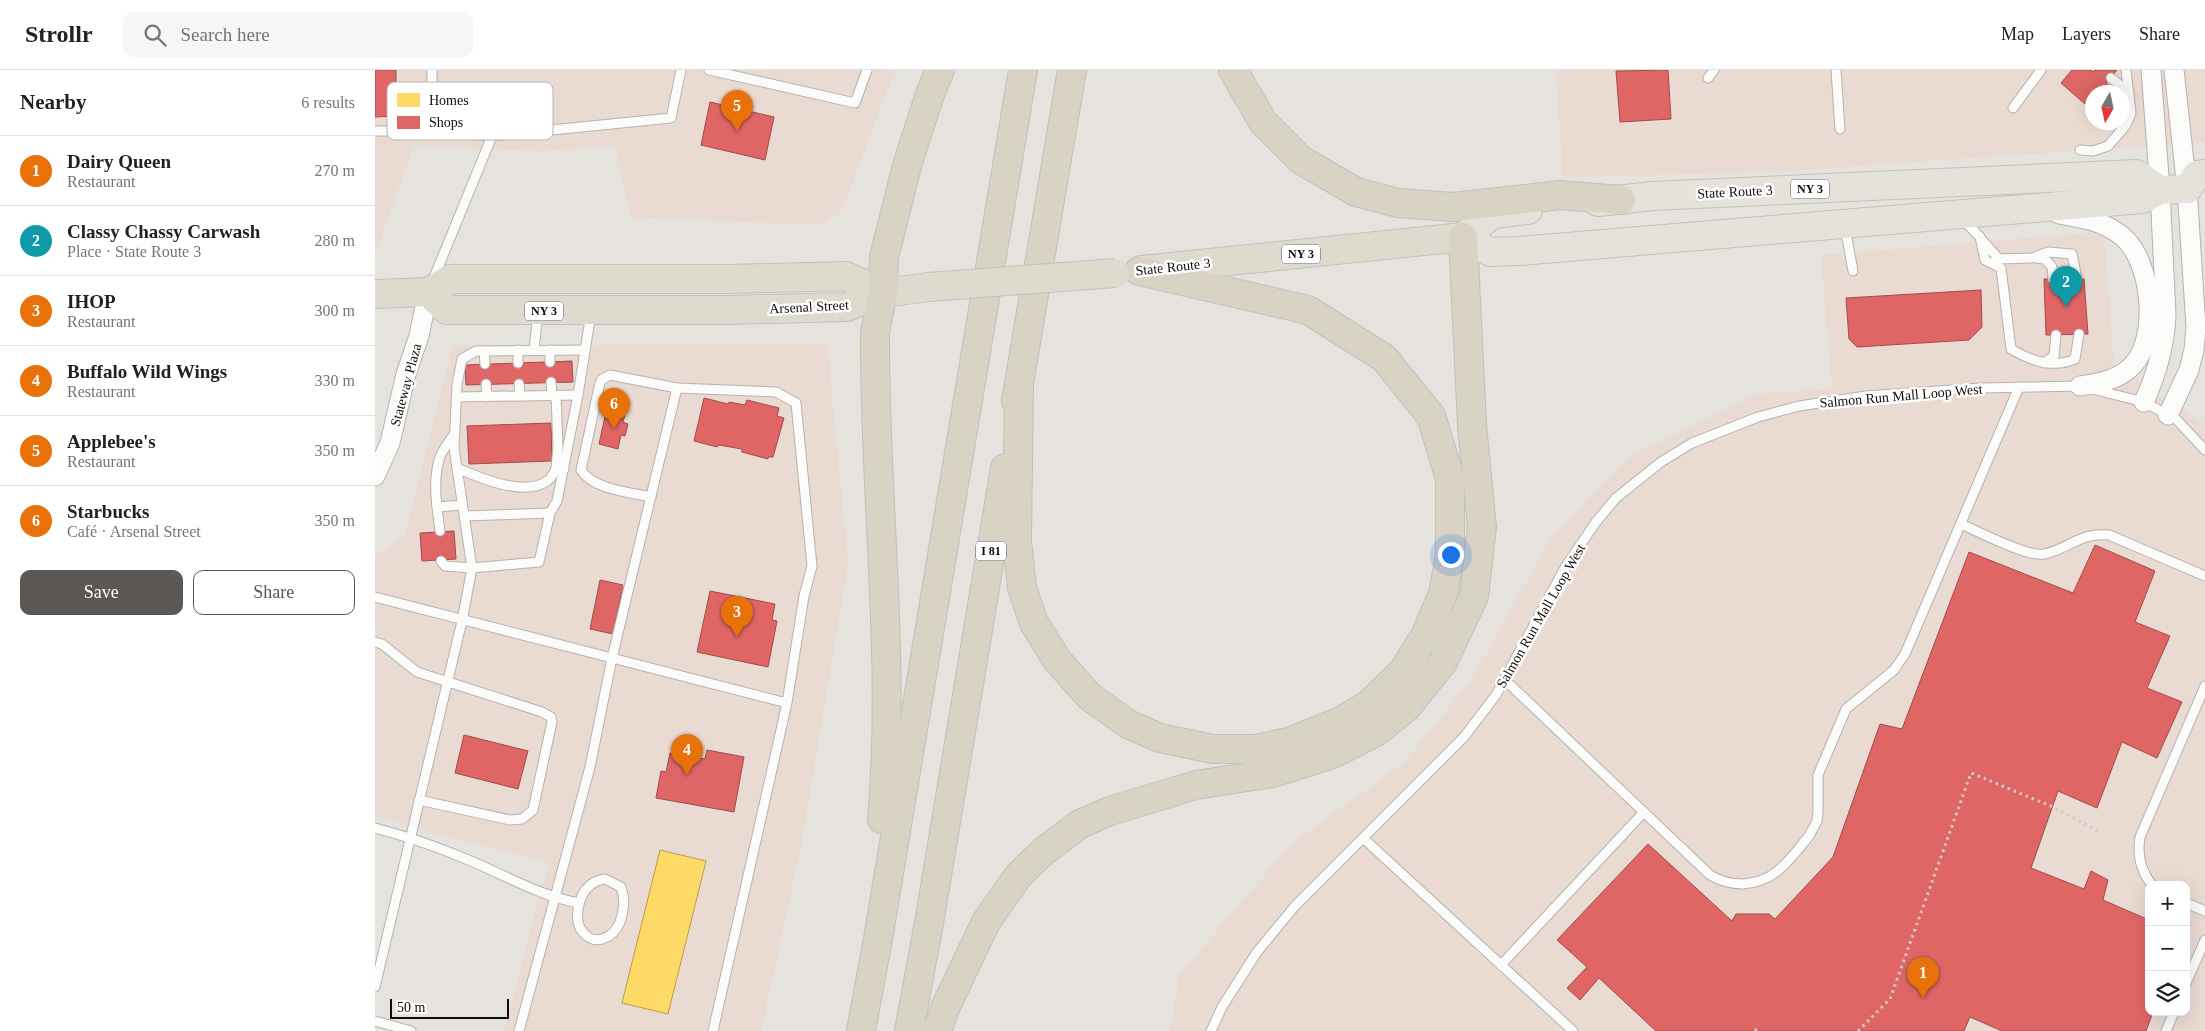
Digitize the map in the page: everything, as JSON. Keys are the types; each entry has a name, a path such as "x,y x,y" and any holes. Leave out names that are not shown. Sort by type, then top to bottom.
{"highway":[{"path":"854,1031 876,875 886,767 886,676 875,332 883,294 884,257 908,162 930,94 940,70"},
{"path":"861,1031 879,939 1023,70"},
{"name":"I 81","path":"909,1031 929,923 1072,70"},
{"path":"1233,70 1263,122 1301,160 1356,192 1398,203 1453,207 1560,195 1621,200"},
{"path":"937,1031 946,1006 986,922 1013,884 1044,851 1080,824 1110,811 1196,785 1273,773 1333,754 1376,732 1405,708 1443,662 1474,596 1482,527 1472,425 1463,237"},
{"name":"State Route 3","path":"883,294 929,287 1127,272 1463,237"},
{"path":"1019,384 1017,541 1022,588 1034,623 1057,660 1090,697 1128,724 1160,738 1213,749 1255,750 1289,742 1339,722 1369,704 1403,671 1425,636 1443,594 1450,555 1450,478 1431,416 1384,358 1308,310 1127,272"},
{"name":"Arsenal Street","path":"375,294 428,292 450,279 728,279 846,276 883,294"},
{"name":"Arsenal Street","path":"428,292 447,310 539,311 847,307 883,294"}],"main road":[{"name":"State Route 3","path":"1463,237 1493,214 1663,195 2136,174 2160,190"},
{"path":"1463,237 1490,252 1500,252 2142,199 2160,190 2199,187"}],"street":[{"path":"2144,402 2161,360 2166,335 2160,190 2151,70"},
{"path":"2168,415 2189,370 2196,327 2199,187 2174,70"},
{"path":"2028,208 2093,220 2113,230 2131,247 2143,271 2148,322 2145,346 2139,358 2121,375 2105,381 2080,386"},
{"name":"Stateway Plaza","path":"375,476 390,444 406,374 419,336 428,292"}],"lane":[{"path":"553,130 671,118 681,70"},
{"path":"709,70 855,103 867,70"},
{"path":"1836,70 1840,129"},
{"path":"2013,108 2041,70"},
{"path":"2127,70 2128,85"},
{"path":"2111,78 2120,85"},
{"path":"2130,102 2130,115"},
{"path":"2079,150 2093,151 2108,146 2122,130"},
{"path":"428,292 490,140"},
{"path":"1957,214 1999,259 2045,259 2051,267 2053,279"},
{"path":"1845,224 1853,271"},
{"path":"1980,238 1985,260 2001,268 2011,349 2035,362 2066,363 2075,358 2079,334"},
{"path":"2032,258 2049,252 2072,254 2077,280"},
{"path":"441,561 445,566 472,568 539,562 550,513 557,501 560,469 578,396 592,310"},
{"path":"534,350 539,311"},
{"path":"2044,363 2054,356 2056,335"},
{"path":"517,350 518,363"},
{"path":"550,350 550,362"},
{"path":"375,987 462,621 472,568 454,448 456,397 462,359 476,351 585,350"},
{"path":"484,351 485,364"},
{"path":"651,497 603,486 586,478 581,470 601,380 610,375 677,388 776,392 796,404 812,566 804,596 787,703 713,1031"},
{"path":"551,382 554,396 560,469"},
{"path":"486,384 487,397"},
{"path":"519,384 520,396"},
{"name":"Salmon Run Mall Loop West","path":"1211,1031 1222,1007 1257,952 1295,906 1464,737 1496,696 1566,566 1596,522 1616,498 1661,462 1693,443 1758,417 1799,406 1866,396 2019,387 2080,386 2144,402 2177,420 2205,450"},
{"path":"1505,680 1716,879 1731,884 1763,881 1777,873 1814,828 1818,812 1818,775 1846,709 1887,676 1899,663 1910,643 2019,387"},
{"path":"519,1031 590,767 612,658 677,388"},
{"path":"456,397 578,396"},
{"path":"440,531 436,476 440,455 455,433"},
{"path":"457,468 493,482 532,487 548,481 560,469"},
{"path":"437,507 462,505"},
{"path":"464,516 550,513"},
{"path":"1961,524 2036,555 2094,534 2109,535 2205,576"},
{"path":"375,597 462,621 787,703"},
{"path":"375,642 382,644 417,672 448,680 542,712 551,717 553,726 533,810 528,815 516,821 419,800"},
{"path":"2150,881 2141,865 2140,837 2205,686"},
{"path":"1501,964 1644,812"},
{"path":"375,828 410,837 555,899 579,903"},
{"path":"1363,838 1573,1031"},
{"path":"605,879 621,887 624,895 620,922 616,929 605,939 594,941 586,938 579,926 577,919 579,903 585,891 595,881 605,879"},
{"path":"2190,905 2205,911"},
{"path":"2190,974 2205,940"},
{"path":"2166,1031 2172,1016"},
{"path":"375,1021 411,1031"}],"path":[{"path":"1858,1031 1890,998 1971,773 2053,808 2100,832"}],"shaded area":[{"path":"375,70 895,70 841,212 820,225 631,217 615,146 540,151 414,146 375,254"},
{"path":"1556,70 2205,70 2205,142 1769,172 1563,177"},
{"path":"2104,232 2114,368 2205,424 2205,1031 1170,1031 1180,974 1292,843 1403,764 1473,678 1551,538 1628,457 1758,394 1832,389 1821,255"},
{"path":"827,344 848,563 801,846 761,1031 504,1031 549,863 375,817 375,556 405,536 453,346"}],"building: Homes":[{"path":"660,850 706,861 668,1014 622,1003"}],"building: Shops":[{"path":"375,70 396,70 396,82 387,82 387,116 375,117"},
{"path":"1668,70 1671,119 1620,122 1616,71"},
{"path":"2072,70 2091,70 2093,72 2095,70 2117,70 2106,83 2108,85 2085,85 2085,104 2061,83"},
{"path":"710,102 774,117 765,160 701,145"},
{"path":"2044,279 2084,279 2088,334 2046,335"},
{"path":"1981,290 1982,327 1969,340 1857,347 1849,339 1846,298"},
{"path":"572,361 573,382 466,385 465,365"},
{"path":"704,398 728,404 729,402 745,405 747,400 779,408 777,416 784,418 773,457 768,457 768,459 742,452 742,449 719,445 717,447 694,441"},
{"path":"608,403 627,407 623,422 628,424 625,436 621,435 618,449 599,444"},
{"path":"551,423 552,461 469,464 467,426"},
{"path":"454,531 456,559 422,561 420,533"},
{"path":"2095,545 2155,571 2135,622 2170,636 2147,688 2182,702 2157,758 2122,742 2097,808 2058,791 2031,868 2084,889 2091,871 2108,880 2103,900 2145,918 2145,1016 2152,1016 2146,1031 2002,1031 1970,1017 1964,1031 1656,1031 1599,978 1580,1000 1567,988 1587,967 1557,940 1648,844 1732,921 1736,914 1769,914 1775,919 1833,857 1880,724 1902,729 1969,552 2073,593"},
{"path":"600,580 623,585 613,634 590,629"},
{"path":"710,591 775,604 772,620 777,621 768,667 697,652"},
{"path":"464,735 528,751 518,789 455,773"},
{"path":"707,750 744,757 734,812 656,798 661,771 666,772 670,753 705,759"}],"place":[{"name":"Applebee's","path":"737,131"},
{"name":"Classy Chassy Carwash","path":"2066,307"},
{"name":"Starbucks","path":"614,429"},
{"name":"IHOP","path":"737,637"},
{"name":"Buffalo Wild Wings","path":"687,775"},
{"name":"Dairy Queen","path":"1923,998"}]}
